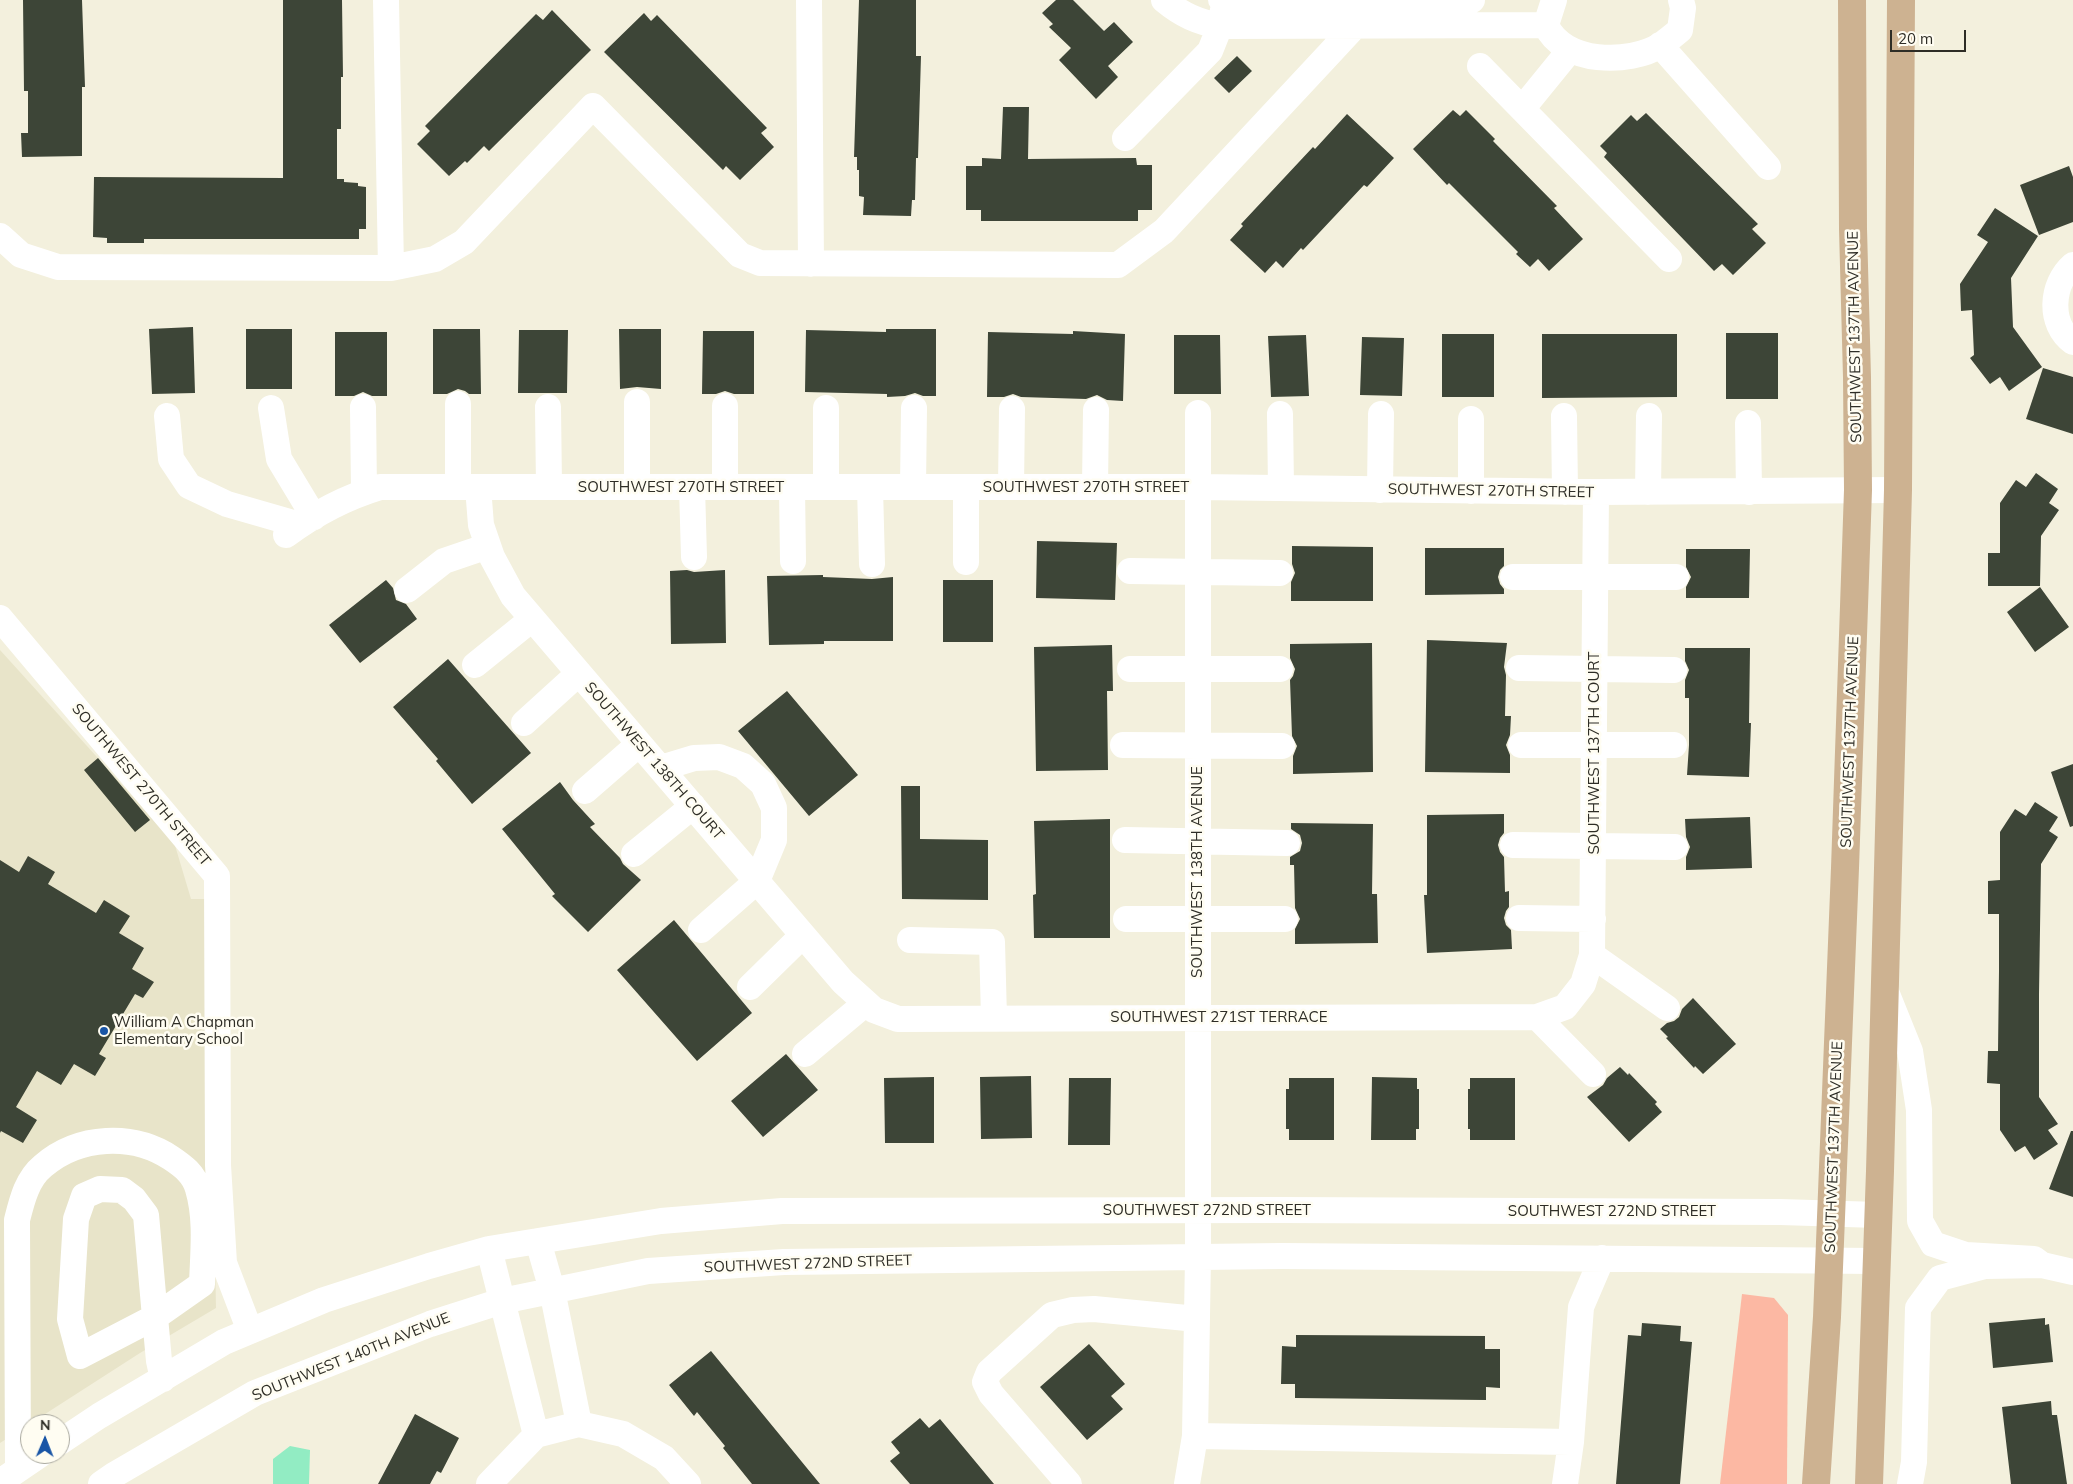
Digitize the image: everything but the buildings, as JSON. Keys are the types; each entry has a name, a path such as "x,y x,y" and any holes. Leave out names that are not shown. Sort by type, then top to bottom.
{"main road":[{"name":"SOUTHWEST 137TH AVENUE","path":"1816,1478 1827,1317 1858,490 1853,228 1852,0"},
{"path":"1869,1484 1885,989 1898,490 1901,0"}],"street":[{"path":"386,0 391,268"},
{"path":"809,0 811,264"},
{"path":"1164,0 1178,12 1198,22 1222,9 1367,7 1472,0"},
{"path":"1554,0 1546,25 1554,38 1570,50 1607,58 1637,54 1660,45 1680,30 1683,8 1681,0"},
{"path":"0,236 21,255 58,267 391,268 435,259 464,242 593,106 740,255 760,263 1118,265 1164,231 1367,7"},
{"path":"1367,7 1546,25"},
{"path":"1125,138 1210,51 1222,9"},
{"path":"1660,45 1768,167"},
{"path":"1522,109 1570,50"},
{"path":"1480,66 1669,258"},
{"path":"2073,265 2059,283 2054,302 2057,322 2068,339 2073,342"},
{"path":"637,402 637,487"},
{"name":"SOUTHWEST 138TH COURT","path":"458,404 468,487 492,557 513,596 843,982 870,1006"},
{"path":"725,406 725,488"},
{"path":"363,407 364,492"},
{"path":"548,407 549,487"},
{"path":"272,408 279,460 300,525"},
{"path":"826,408 826,487"},
{"path":"913,487 914,408"},
{"path":"1011,487 1012,409"},
{"path":"1095,487 1096,410"},
{"name":"SOUTHWEST 138TH AVENUE","path":"1186,1484 1194,1436 1198,1257 1198,413"},
{"path":"1280,414 1281,488"},
{"path":"1380,414 1380,490"},
{"path":"167,416 171,459 188,486 228,504 300,525"},
{"path":"1564,416 1565,492"},
{"path":"1648,492 1649,416"},
{"path":"1471,418 1472,491"},
{"path":"1748,423 1749,492"},
{"name":"SOUTHWEST 270TH STREET","path":"300,525 364,492 380,487 1198,487 1565,492 1898,490"},
{"path":"692,487 694,557"},
{"path":"792,487 793,561"},
{"path":"870,488 872,564"},
{"path":"966,488 966,562"},
{"name":"SOUTHWEST 137TH COURT","path":"1565,1007 1583,984 1592,955 1596,492"},
{"path":"408,590 444,561 488,546"},
{"path":"1130,571 1280,573"},
{"path":"1514,577 1676,577"},
{"name":"SOUTHWEST 270TH STREET","path":"0,618 217,876 218,1165 224,1263 250,1331"},
{"path":"475,665 532,618"},
{"path":"1519,668 1674,670"},
{"path":"1130,669 1280,669"},
{"path":"524,723 579,673"},
{"path":"585,791 639,744"},
{"path":"1123,745 1282,746"},
{"path":"1521,745 1674,745"},
{"path":"661,768 694,758 719,757 743,766 763,784 774,808 774,840 757,881 701,930"},
{"path":"634,854 693,806"},
{"path":"1125,840 1286,843"},
{"path":"1513,845 1675,847"},
{"path":"1519,918 1593,919"},
{"path":"1126,919 1285,919"},
{"path":"750,987 803,935"},
{"path":"910,940 992,942 994,1018"},
{"path":"1592,955 1667,1008"},
{"path":"1885,989 1910,1051 1919,1110 1920,1221 1933,1244 1966,1255 2034,1259 2042,1265"},
{"path":"805,1054 870,1006"},
{"name":"SOUTHWEST 271ST TERRACE","path":"870,1006 898,1019 1537,1017 1565,1007"},
{"path":"1537,1017 1593,1074"},
{"path":"9,1476 9,1214 42,1166 68,1150 99,1141 134,1142 164,1153 187,1169 198,1188 204,1232 202,1284 155,1318 80,1356 70,1319 76,1219 84,1196 100,1189 122,1190 134,1199 146,1215 155,1318 159,1361 163,1378"},
{"name":"SOUTHWEST 272ND STREET","path":"489,1249 662,1221 782,1211 1198,1210 1878,1215"},
{"path":"538,1241 552,1290 579,1424"},
{"path":"70,1436 224,1342 324,1300 489,1249 536,1436"},
{"name":"SOUTHWEST 272ND STREET","path":"502,1301 648,1271 784,1262 1198,1257 1876,1261"},
{"path":"1565,1484 1571,1442 1581,1307 1602,1258"},
{"path":"1910,1484 1914,1462 1918,1308 1940,1278 1984,1266 2042,1265 2073,1272"},
{"name":"SOUTHWEST 140TH AVENUE","path":"101,1484 255,1393 430,1324 502,1301"},
{"path":"1069,1484 990,1394 985,1382 989,1372 1052,1315 1073,1310 1094,1309 1197,1319"},
{"path":"489,1484 536,1436 579,1424 623,1434 664,1458 688,1484"},
{"path":"1194,1436 1571,1442"},
{"path":"9,1476 26,1464"}],"shaded area":[{"name":"William A Chapman Elementary School","path":"0,650 174,842 191,899 208,899 216,1308 140,1353 45,1414 20,1414 20,1430 0,1443"},
{"path":"1742,1294 1774,1298 1788,1315 1787,1484 1720,1484"},
{"path":"290,1446 310,1450 309,1484 273,1484 273,1459"}],"place":[{"name":"William A Chapman Elementary School","path":"104,1031"}]}
